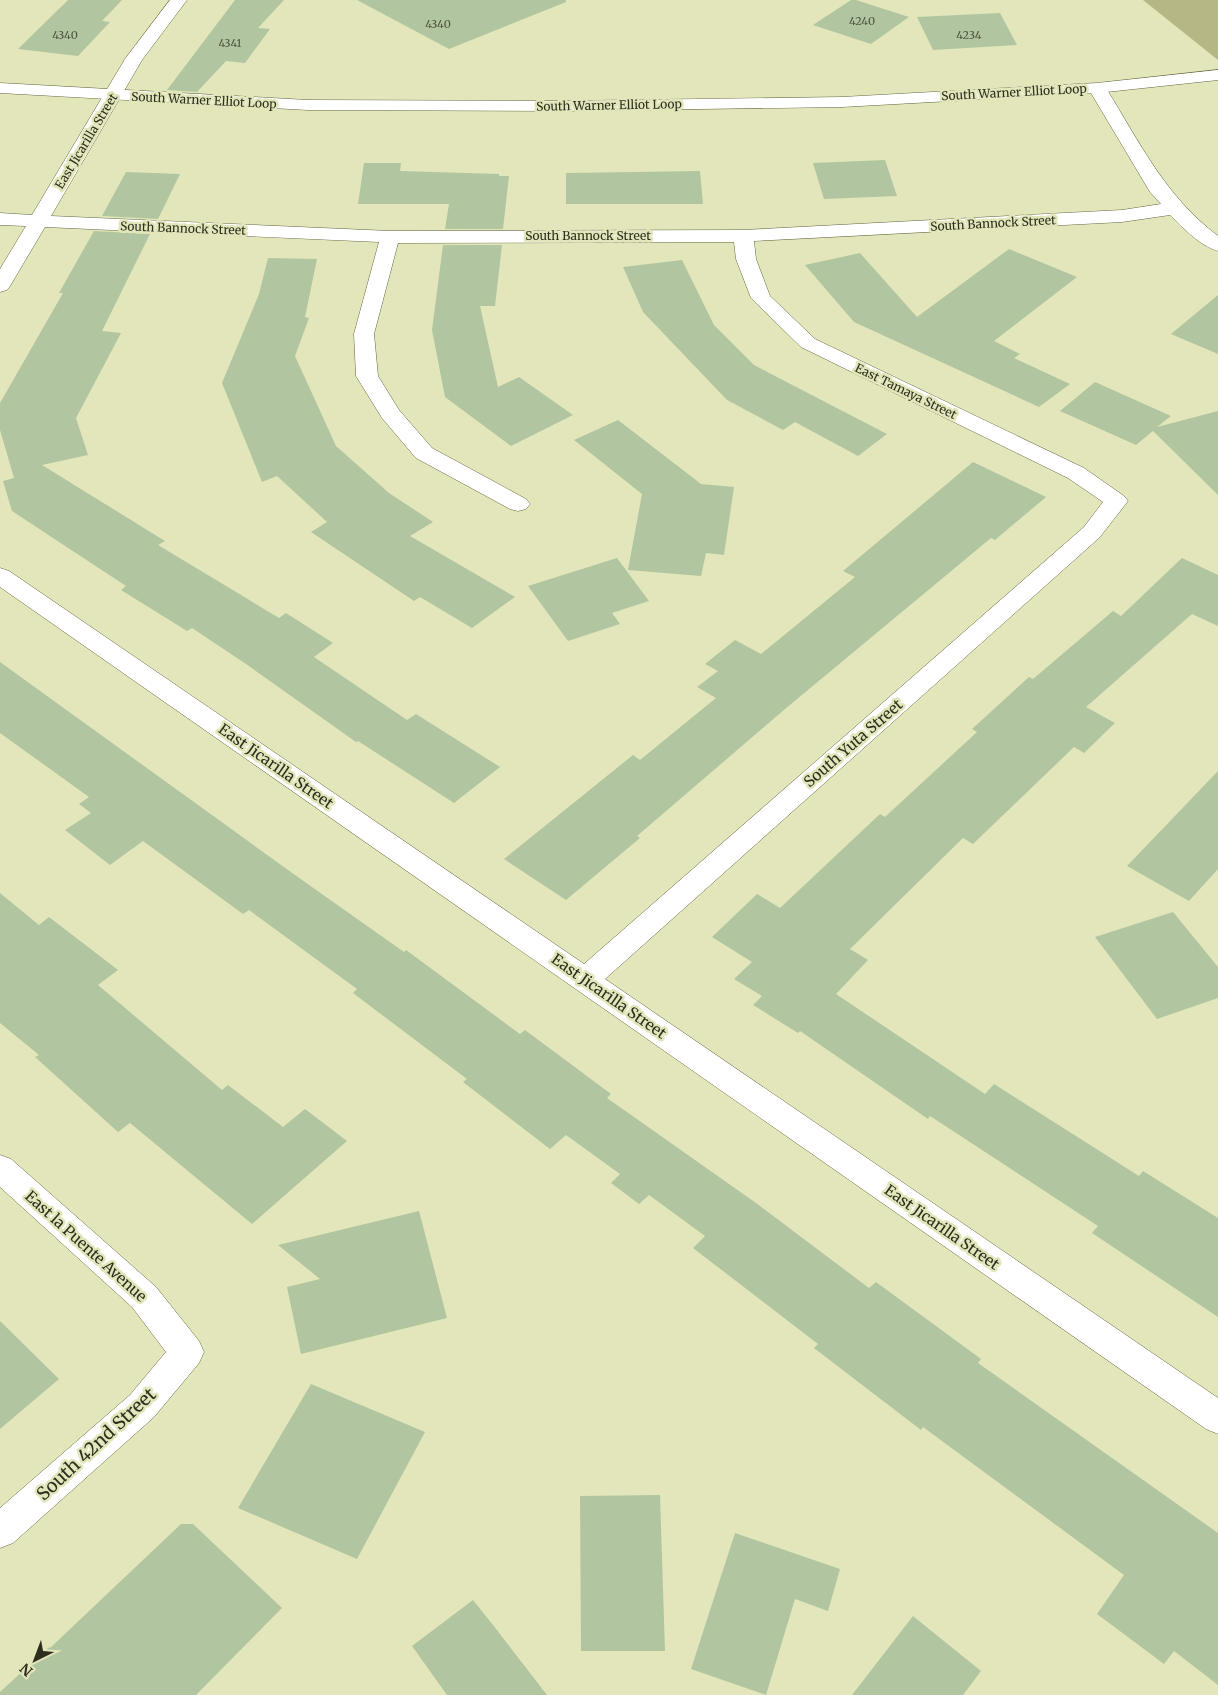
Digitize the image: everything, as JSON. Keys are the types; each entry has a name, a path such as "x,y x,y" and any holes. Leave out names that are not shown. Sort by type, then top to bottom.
{"street":[{"name":"East Jicarilla Street","path":"0,286 134,59 179,0"},
{"name":"South Warner Elliot Loop","path":"0,88 308,106 564,106 842,102 1097,88 1218,75"},
{"path":"1097,88 1160,192 1192,226 1218,245"},
{"name":"South Bannock Street","path":"0,219 390,237 743,236 1122,216 1175,208"},
{"name":"East Tamaya Street","path":"743,236 746,259 762,298 808,343 1076,473 1116,501"},
{"path":"390,237 364,334 367,376 390,413 424,454 518,504"},
{"name":"South Yuta Street","path":"585,980 1092,532 1116,501"},
{"name":"East Jicarilla Street","path":"0,576 1218,1418"},
{"name":"East la Puente Avenue","path":"0,1168 144,1297 186,1352"},
{"name":"South 42nd Street","path":"0,1531 142,1406 186,1352"}],"green space":[{"path":"1143,0 1218,0 1218,60"}],"building":[{"path":"68,0 122,0 102,21 110,22 78,56 18,49"},
{"path":"235,0 284,0 258,28 270,29 245,63 226,61 197,92 167,90"},
{"path":"357,0 566,0 566,2 449,49"},
{"path":"851,0 909,17 871,44 813,25"},
{"path":"1000,13 1017,45 933,50 917,17"},
{"path":"885,160 897,196 824,199 813,163"},
{"path":"364,163 401,163 400,171 499,174 499,176 509,176 503,229 445,229 449,204 358,204"},
{"path":"700,171 703,204 566,204 566,173"},
{"path":"126,172 180,174 158,219 102,216"},
{"path":"94,231 150,234 102,331 121,333 76,418 88,455 42,465 165,541 158,545 279,618 286,613 333,643 314,657 407,720 416,714 500,767 454,803 358,741 356,742 192,628 187,631 121,590 126,586 12,511 3,481 14,478 0,430 0,403 63,293 59,293"},
{"path":"443,245 502,245 495,306 480,306 498,387 519,377 573,415 511,446 445,397 432,330"},
{"path":"1009,249 1077,277 994,341 1020,354 1014,358 1070,384 1039,407 854,322 805,265 860,253 917,317"},
{"path":"268,258 317,259 305,317 309,318 295,356 336,446 389,493 433,522 410,536 515,597 472,628 420,597 414,601 311,532 327,522 277,476 262,482 222,383 259,294"},
{"path":"682,260 714,325 754,365 887,434 858,456 795,422 783,430 727,400 643,312 623,267"},
{"path":"1218,295 1218,354 1171,334"},
{"path":"1095,382 1171,416 1157,427 1218,411 1218,495 1153,431 1136,445 1060,411"},
{"path":"618,420 701,484 734,487 724,555 706,553 701,576 628,570 642,494 574,440"},
{"path":"973,462 1046,497 995,540 991,538 785,709 637,836 640,838 566,900 504,859 633,755 640,760 716,698 697,687 718,671 705,664 735,640 761,654 855,577 843,571"},
{"path":"617,558 649,601 612,613 620,624 568,641 528,586"},
{"path":"1182,558 1218,575 1218,626 1192,614 1086,707 1115,723 1084,753 1074,747 973,844 963,838 850,949 868,960 836,994 985,1094 994,1084 1139,1176 1143,1171 1218,1218 1218,1317 1092,1233 1098,1226 930,1116 928,1119 800,1031 798,1033 753,1005 762,996 734,979 752,962 712,937 757,894 780,908 880,814 885,817 977,732 972,729 1029,677 1033,679 1113,611 1121,616"},
{"path":"0,662 295,875 404,952 406,950 520,1034 525,1030 611,1094 607,1098 756,1203 869,1288 876,1282 981,1359 978,1363 1218,1533 1218,1685 1174,1651 1164,1664 1097,1614 1124,1575 923,1427 921,1430 814,1348 818,1344 693,1248 705,1236 649,1195 639,1204 611,1183 620,1174 566,1135 550,1149 463,1082 467,1079 353,993 357,989 249,910 243,914 143,841 110,865 65,830 91,813 79,804 89,797 0,733"},
{"path":"1218,771 1218,869 1189,901 1127,866"},
{"path":"0,893 39,925 49,917 118,970 98,985 222,1090 228,1085 283,1127 305,1109 347,1141 252,1224 130,1123 118,1132 35,1057 39,1055 0,1023"},
{"path":"1173,912 1218,967 1218,998 1157,1019 1095,937"},
{"path":"419,1211 447,1318 301,1354 287,1287 320,1279 278,1245"},
{"path":"0,1321 59,1379 0,1429"},
{"path":"311,1384 425,1432 357,1559 238,1508"},
{"path":"660,1495 665,1651 581,1651 580,1496"},
{"path":"181,1524 193,1524 282,1608 196,1695 0,1695 0,1692 50,1648"},
{"path":"735,1533 840,1569 828,1611 795,1599 766,1695 691,1669"},
{"path":"473,1600 547,1695 447,1695 412,1646"},
{"path":"913,1616 981,1671 963,1695 852,1695"}]}
